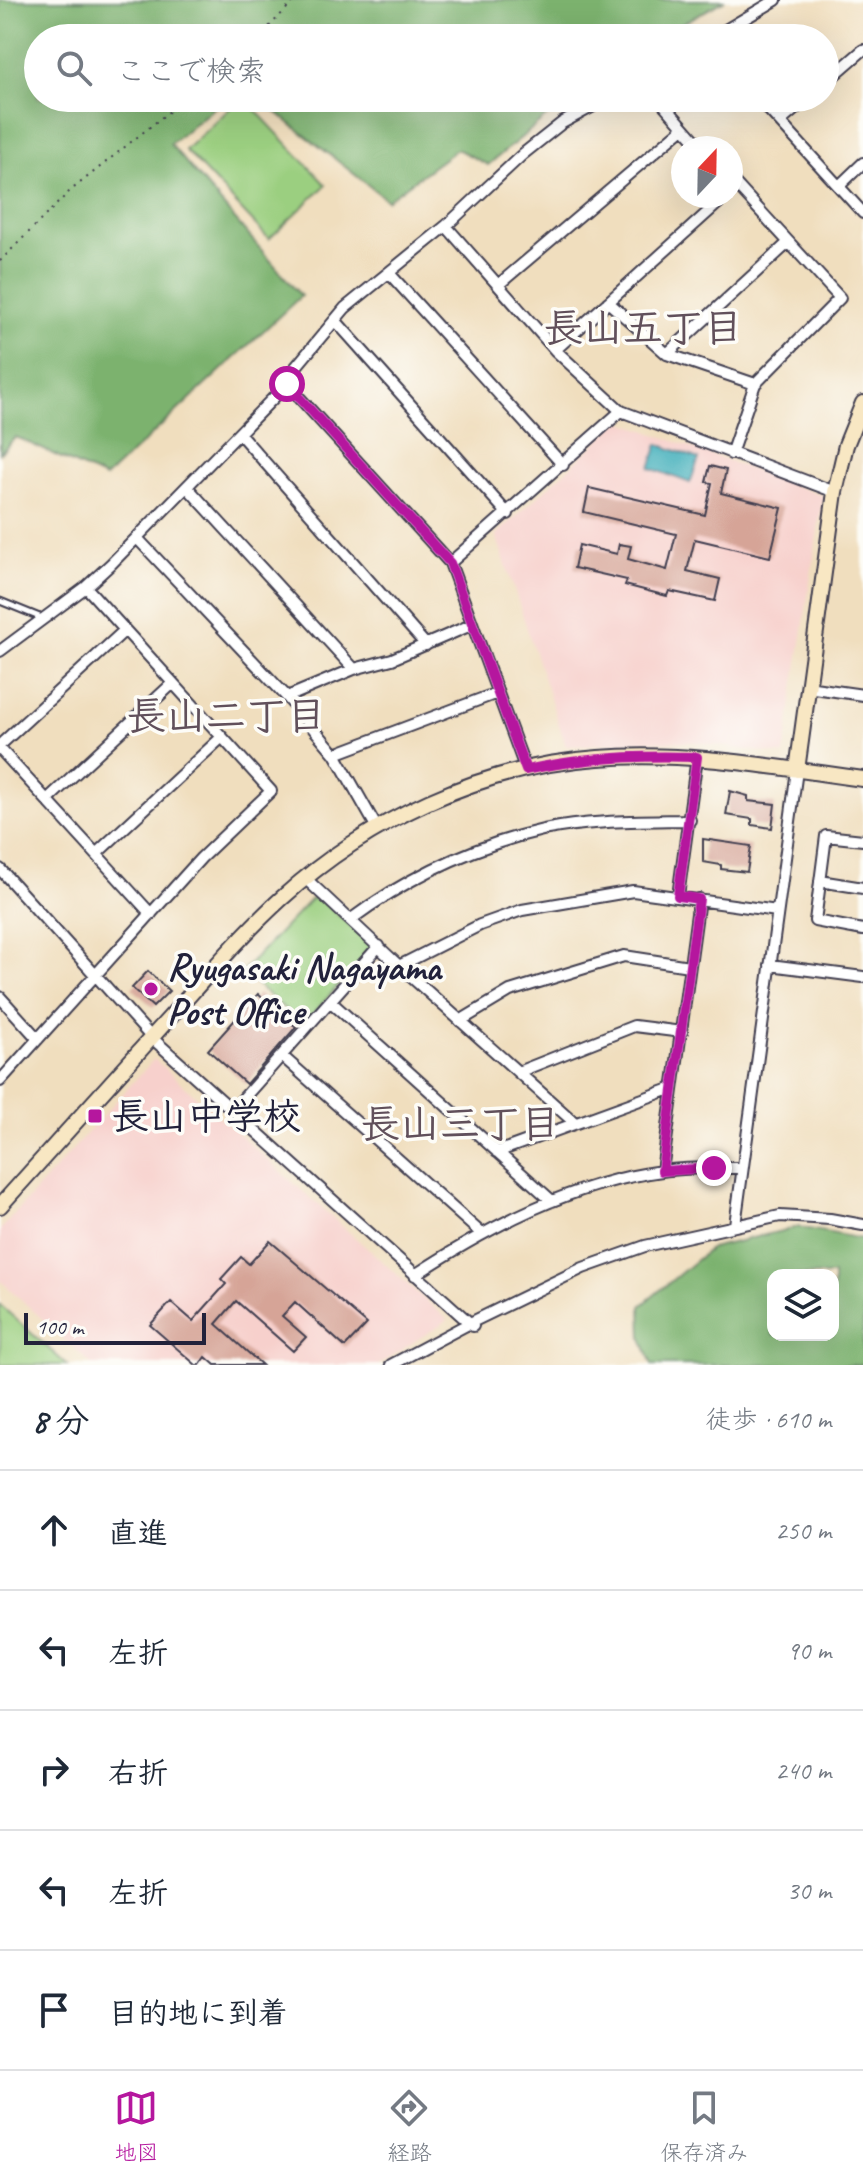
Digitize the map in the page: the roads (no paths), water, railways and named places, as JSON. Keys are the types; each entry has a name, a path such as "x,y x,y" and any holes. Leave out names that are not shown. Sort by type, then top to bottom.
{"street":[{"path":"736,24 776,0"},
{"path":"839,71 863,50"},
{"path":"0,651 86,587 137,538 287,384 290,374 345,308 446,226 523,154 562,123 582,112"},
{"path":"670,112 691,136"},
{"path":"771,112 863,213"},
{"path":"780,122 792,112"},
{"path":"498,285 683,128"},
{"path":"839,186 863,163"},
{"path":"731,454 755,384 840,298 743,196"},
{"path":"555,350 713,208"},
{"path":"446,226 555,350 621,411 835,492"},
{"path":"667,354 788,243"},
{"path":"389,273 563,465"},
{"path":"608,302 667,354 755,384"},
{"path":"335,320 508,514"},
{"path":"287,384 450,563 526,770"},
{"path":"735,1225 835,492 846,445 863,403"},
{"path":"450,563 621,411"},
{"path":"239,433 426,645"},
{"path":"187,487 354,669"},
{"path":"137,538 287,697 335,754 377,828"},
{"path":"0,1081 201,858 271,791 86,587"},
{"path":"287,697 354,669 392,659 471,625"},
{"path":"125,630 0,747 151,914"},
{"path":"47,800 173,683"},
{"path":"807,687 863,695"},
{"path":"335,754 497,693"},
{"path":"96,854 222,737"},
{"path":"678,896 697,757"},
{"path":"0,1206 246,933 305,878 377,828 422,804 526,770 594,758 697,757 863,779"},
{"path":"350,920 389,891 442,864 544,830 636,821 690,820"},
{"path":"863,840 826,836 815,921 863,930"},
{"path":"0,869 152,1038 472,1324"},
{"path":"305,878 575,1123"},
{"path":"820,881 863,888"},
{"path":"399,966 480,925 522,910 633,891 777,911"},
{"path":"662,1171 699,899"},
{"path":"233,1110 379,946"},
{"path":"460,1021 510,991 624,956 689,966"},
{"path":"770,965 863,977"},
{"path":"0,997 38,1039"},
{"path":"330,1001 552,1201"},
{"path":"518,1072 634,1026 682,1032"},
{"path":"282,1056 482,1234"},
{"path":"497,1152 673,1088"},
{"path":"415,1275 482,1234 552,1201 588,1188 662,1171 742,1168"},
{"path":"391,1365 608,1258 735,1225 791,1216 863,1225"}],"lane":[{"path":"0,601 43,618"}],"water":[{"path":"658,444 699,459 690,483 650,468"}],"place":[{"name":"Ryugasaki Nagayama Post Office","path":"151,989"},
{"name":"長山中学校","path":"95,1116"}],"district":[{"name":"長山五丁目","path":"643,327"},
{"name":"長山二丁目","path":"226,715"},
{"name":"長山三丁目","path":"460,1123"}]}
